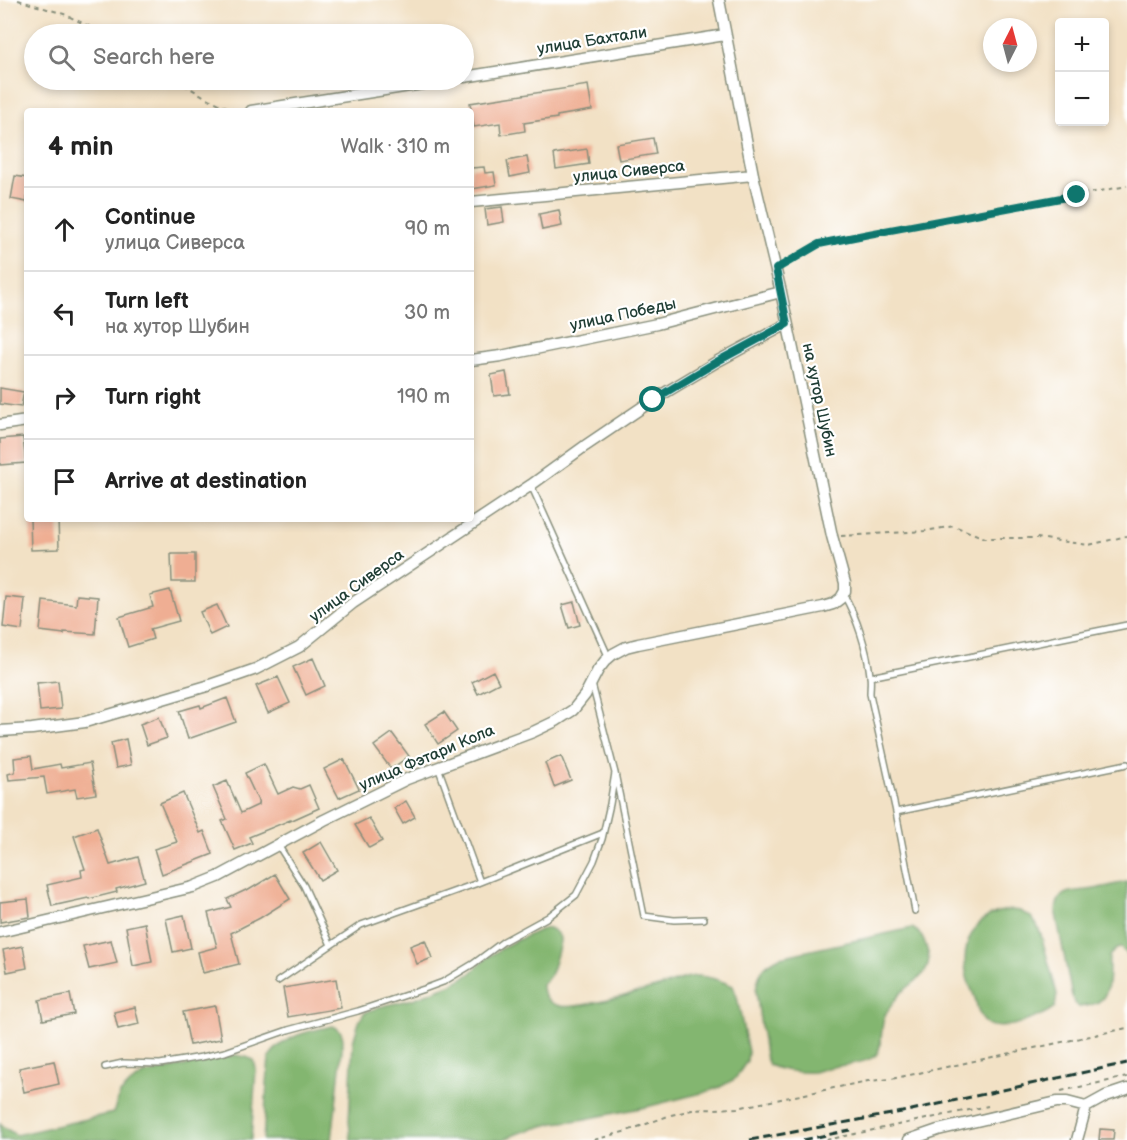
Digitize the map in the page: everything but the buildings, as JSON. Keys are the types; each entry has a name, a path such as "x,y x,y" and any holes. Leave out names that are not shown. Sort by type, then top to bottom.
{"street":[{"name":"на хутор Шубин","path":"719,0 753,175 781,291 832,536 845,583 844,595"},
{"name":"улица Бахтали","path":"474,75 725,35"},
{"path":"270,108 384,90"},
{"name":"улица Сиверса","path":"474,202 753,175"},
{"name":"улица Победы","path":"474,360 657,324 781,291"},
{"name":"улица Сиверса","path":"0,731 85,722 207,686 255,669 299,648 353,603 531,485 585,446 681,383 787,324"},
{"path":"0,425 24,421"},
{"name":"улица Фэтари Кола","path":"0,932 193,887 219,877 324,820 407,780 556,721 573,710 585,696 597,670 613,654 626,647 823,607 839,601 844,595"},
{"path":"912,1140 949,1127 1057,1102 1086,1107 1106,1096 1127,1089"},
{"path":"1077,1140 1086,1107"}],"lane":[{"path":"531,485 609,658"},
{"path":"844,595 860,630 870,677 870,694 915,911"},
{"path":"870,677 1127,625"},
{"path":"591,682 615,773 644,916 674,920 704,919"},
{"path":"896,812 1127,764"},
{"path":"438,767 480,882"},
{"path":"105,1067 123,1062 160,1064 225,1052 443,982 504,941 548,917 576,896 594,861 603,833 615,773"},
{"path":"278,981 361,925 480,882 603,833"},
{"path":"278,844 304,886 331,945"}],"path":[{"path":"18,0 64,14 84,24"},
{"path":"194,90 229,108"},
{"path":"776,269 819,244 1127,186"},
{"path":"832,536 925,531 954,526 985,538 1037,538 1089,545 1127,536"},
{"path":"594,1140 692,1110 737,1108 1127,1028"},
{"path":"1052,1093 1127,1077"},
{"path":"826,1140 997,1104"}],"green space":[{"path":"1127,882 1127,955 1121,948 1116,949 1109,956 1105,993 1098,1002 1079,1007 1072,996 1056,914 1059,899 1068,893"},
{"path":"1020,911 1031,917 1037,925 1057,994 1055,1007 1021,1023 1001,1027 992,1026 982,1018 968,982 966,950 969,939 981,922 999,912"},
{"path":"549,928 558,935 560,941 552,970 542,984 542,988 546,998 556,1005 580,1005 629,995 693,976 711,978 733,986 748,1052 747,1061 735,1079 706,1092 646,1107 554,1123 502,1140 351,1140 349,1121 353,1042 364,1013 413,999 452,984 470,974 488,957 509,944"},
{"path":"912,928 919,933 925,943 929,961 921,977 899,995 885,1015 880,1047 876,1055 860,1062 814,1072 791,1071 769,1065 765,1055 756,991 758,979 765,966 780,957"},
{"path":"333,1026 340,1031 343,1040 332,1140 263,1140 269,1057 289,1039 306,1032"},
{"path":"235,1055 254,1060 256,1069 251,1140 0,1140 0,1124 16,1135 113,1113 120,1094 145,1074"}],"railway":[{"path":"750,1140 902,1112 1127,1063"},
{"path":"803,1140 850,1130"}],"route":[{"path":"653,400 718,361 787,324 776,269 819,244 1077,195"}]}
